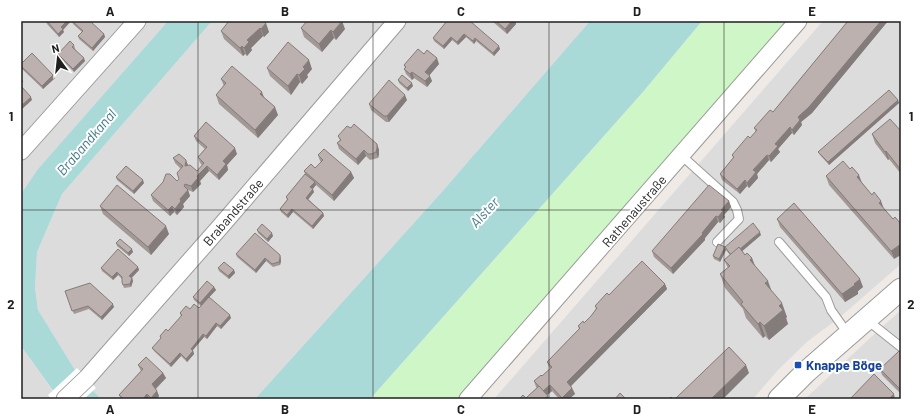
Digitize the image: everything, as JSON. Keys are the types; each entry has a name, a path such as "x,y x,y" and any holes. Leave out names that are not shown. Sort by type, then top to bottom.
{"street":[{"path":"21,151 137,21"},
{"name":"Brabandstraße","path":"65,399 87,378 220,227 397,21"},
{"name":"Rathenaustraße","path":"468,399 682,156 798,21"},
{"path":"779,399 849,334 901,289"}],"lane":[{"path":"682,156 732,202 737,210 739,219 717,242"},
{"path":"779,242 826,297 831,310 849,334"},
{"path":"866,319 901,347"}],"shaded area":[{"path":"21,21 168,21 38,169 21,194"},
{"path":"212,21 590,21 441,193 255,399 101,399 78,375 38,310 35,288 37,252 62,194"},
{"path":"823,21 901,21 901,264 839,318 808,341 778,370 753,399 494,399"},
{"path":"901,310 901,399 805,399 869,339"},
{"path":"21,346 54,393 59,399 21,399"}],"green space":[{"path":"702,21 787,21 604,235 456,399 370,399 642,93"}],"water":[{"name":"Brabandkanal","path":"168,21 212,21 62,194 37,252 35,288 38,310 78,375 101,399 59,399 21,346 21,194 38,169"},
{"name":"Alster","path":"590,21 702,21 642,93 370,399 255,399 441,193"}],"pier":[{"path":"77,368 96,388 84,399 51,399 48,395"}],"building":[{"path":"47,21 67,21 61,27 63,29 58,34"},
{"path":"72,21 90,21 104,34 92,48 78,36 83,31"},
{"path":"229,21 263,21 266,23 247,40 249,42 244,48 242,46 240,48 221,31"},
{"path":"307,21 342,21 333,32 331,30 319,44 301,28"},
{"path":"447,21 470,21 499,46 493,53 475,38 473,41 464,34 457,42 451,37 443,46 433,38"},
{"path":"496,21 512,21 505,29"},
{"path":"848,21 881,21 809,107 798,117 800,120 792,130 790,127 775,144 778,146 753,170 756,172 747,183 745,180 737,189 720,174 734,157 732,155 748,136 750,138 757,130 754,128 770,110 773,112"},
{"path":"70,41 74,45 72,47 84,58 73,69 58,54"},
{"path":"288,42 309,60 303,67 305,69 299,75 297,74 288,86 267,68"},
{"path":"418,49 424,54 427,50 437,58 425,72 430,76 425,81 412,72 410,74 404,69 406,67 404,65"},
{"path":"32,53 53,75 42,86 21,66 21,64"},
{"path":"232,66 262,92 260,94 275,107 255,130 216,95 226,83 221,79"},
{"path":"402,75 412,83 407,88 398,80"},
{"path":"389,80 405,95 387,116 384,116 369,104"},
{"path":"21,86 31,97 21,106"},
{"path":"889,90 898,100 828,162 818,152"},
{"path":"890,119 901,131 901,170 872,134"},
{"path":"206,122 235,148 223,161 226,164 217,175 207,166 197,176 198,178 191,186 185,184 184,186 188,190 180,199 181,201 175,209 172,206 168,210 151,195 163,182 166,174 170,174 177,181 179,179 177,173 183,166 173,158 179,154 186,160 185,166 190,165 197,171 204,163 198,157 207,147 194,136"},
{"path":"354,124 377,144 376,152 368,154 364,150 356,159 337,143 341,140 338,136 347,126 351,128"},
{"path":"324,149 351,172 332,195 304,171 311,164 315,168 323,160 318,155"},
{"path":"843,161 850,169 852,167 859,175 857,177 872,195 874,192 881,201 879,203 893,219 895,217 901,224 901,244 891,251 826,176"},
{"path":"126,166 143,180 133,191 116,177"},
{"path":"305,174 315,182 310,187 313,189 306,198 323,213 312,226 292,209 287,215 280,209 288,199 286,197"},
{"path":"117,185 166,226 148,247 100,206"},
{"path":"709,185 729,201 721,210 723,211 718,217 716,216 702,233 703,234 671,268 652,251"},
{"path":"794,203 860,279 854,284 855,285 842,294 777,219"},
{"path":"753,223 760,232 740,249 739,247 731,255 725,247"},
{"path":"262,224 272,233 267,239 257,230"},
{"path":"255,233 280,255 279,262 272,264 265,258 255,270 236,254"},
{"path":"120,239 132,249 128,253 116,243"},
{"path":"718,244 725,247 719,259 713,256"},
{"path":"739,247 745,255 747,253 752,258 750,260 768,281 765,283 782,303 779,306 783,310 764,326 760,322 758,324 741,304 743,302 720,274 730,266 724,260"},
{"path":"118,249 138,267 129,276 132,278 130,284 123,285 122,277 117,272 112,277 101,268"},
{"path":"642,261 665,284 567,382 572,388 562,398 550,385 543,391 534,381 552,367 547,362 580,328 578,326 583,321 584,323 591,316 597,308 595,306 607,293 609,295"},
{"path":"224,262 234,270 228,276 218,268"},
{"path":"207,281 214,287 200,303 193,297"},
{"path":"90,283 113,304 101,317 88,306 72,311 65,291"},
{"path":"209,297 230,315 220,326 216,323 206,336 203,334 191,349 193,351 186,359 180,353 170,364 152,348 161,338 160,336 166,329 168,331 182,315 180,313 186,306 190,309 194,304 199,308"},
{"path":"729,347 746,365 711,399 675,399"},
{"path":"899,351 901,353 901,390 880,369"},
{"path":"146,357 163,373 152,384 157,391 151,398 147,394 143,399 124,399 119,395 143,369 138,365"},
{"path":"874,374 894,394 889,399 850,399"},
{"path":"539,386 548,396 544,399 519,399 523,395 526,398"},
{"path":"620,393 626,399 615,399"}],"place":[{"name":"Knappe Böge","path":"798,365"}]}
